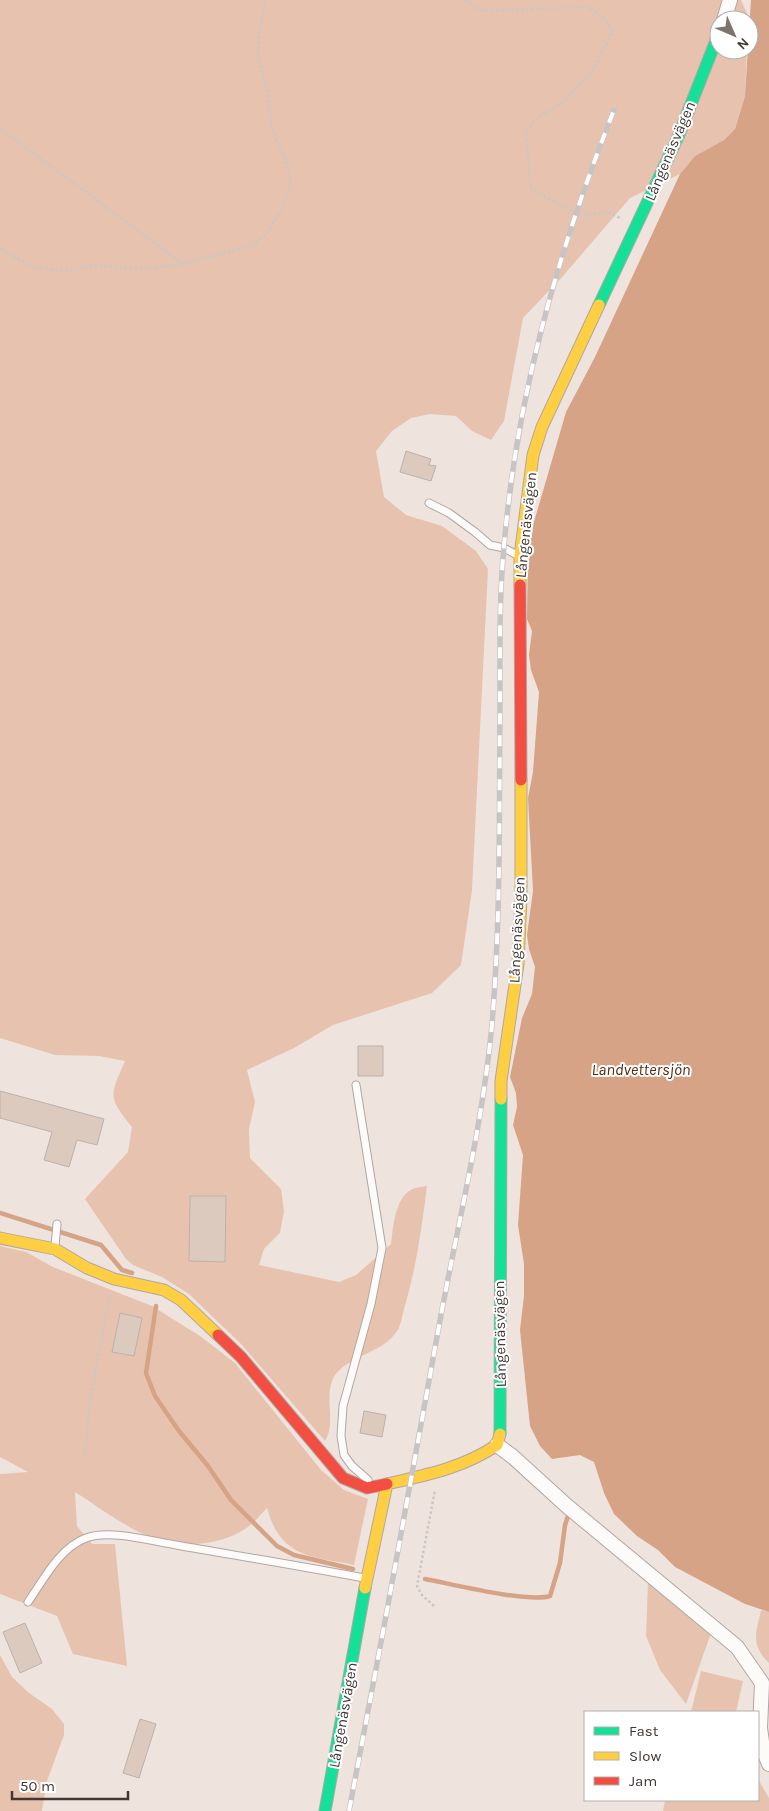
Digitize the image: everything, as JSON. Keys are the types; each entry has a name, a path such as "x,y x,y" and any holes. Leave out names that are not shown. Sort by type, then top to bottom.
{"street":[{"name":"Långenäsvägen","path":"497,1446 501,1428 502,1388 498,1253 501,1081 518,964 521,898 520,556 534,455 542,427 638,226 678,137 709,58"},
{"path":"0,1238 55,1249 87,1268 114,1279 164,1290 182,1300 240,1357 343,1478 368,1488 437,1474 483,1456 497,1446 512,1456 567,1506 723,1633 749,1661 766,1687 760,1728 763,1749 769,1764"},
{"name":"Långenäsvägen","path":"325,1811 360,1618 365,1578 387,1484"}],"lane":[{"path":"429,503 456,518 490,545 504,548 520,556"},
{"path":"356,1086 382,1248 371,1304 343,1406 341,1436 344,1454 352,1466 366,1479 387,1484"},
{"path":"55,1249 57,1224"},
{"path":"28,1602 50,1570 67,1551 84,1538 97,1535 173,1545 365,1578"}],"path":[{"path":"0,249 33,267 64,271 97,265 142,269 183,264 254,245 266,234 282,209 291,184 286,162 271,126 268,93 258,58 259,36 265,0"},
{"path":"464,0 482,11 587,7 607,21 613,32 591,73 562,103 534,120 526,134 531,189 581,216 608,212 638,226"},
{"path":"0,129 183,264"},
{"path":"85,1454 91,1391 100,1335 114,1279"},
{"path":"434,1606 422,1595 418,1586 437,1474"}],"shaded area":[{"path":"0,0 741,0 745,10 709,10 709,60 747,60 745,96 735,129 724,140 695,156 680,174 630,198 563,276 523,318 504,421 491,440 472,431 456,416 430,414 411,418 392,431 376,451 384,497 406,515 442,526 476,551 488,569 472,890 461,965 432,993 333,1025 294,1048 247,1070 255,1102 249,1129 250,1158 281,1189 284,1211 280,1233 264,1249 259,1265 339,1282 356,1275 391,1244 396,1214 401,1200 414,1188 427,1186 421,1232 400,1326 390,1339 382,1345 344,1366 337,1373 330,1389 330,1427 325,1441 242,1345 189,1294 162,1277 133,1265 126,1259 85,1199 128,1152 132,1127 118,1109 114,1096 116,1082 125,1061 99,1056 55,1055 0,1038"},
{"path":"0,1246 26,1252 53,1267 152,1306 200,1336 235,1363 321,1470 344,1490 368,1499 354,1565 311,1556 289,1546 280,1537 267,1508 251,1525 236,1534 210,1542 181,1544 153,1538 132,1529 75,1492 77,1526 92,1544 115,1544 127,1666 73,1654 57,1616 0,1594 0,1474 28,1472 0,1457"},
{"path":"648,1582 711,1633 686,1704 660,1670 646,1636"},
{"path":"761,1610 769,1612 769,1663 759,1650 756,1638"},
{"path":"0,1655 12,1677 29,1693 52,1709 64,1724 64,1735 47,1781 42,1811 0,1811"},
{"path":"701,1671 743,1681 736,1711 691,1711"},
{"path":"759,1781 769,1798 769,1811 663,1811 665,1801 759,1801"}],"water":[{"name":"Landvettersjön","path":"751,0 769,0 769,1612 745,1604 675,1567 658,1550 637,1536 614,1514 604,1493 594,1462 580,1455 552,1459 540,1446 530,1426 520,1330 524,1296 524,1264 518,1225 523,1155 513,1125 517,1107 516,1093 510,1077 522,1018 532,994 535,967 527,935 533,891 528,798 533,772 539,692 531,670 529,655 532,631 527,619 528,553 534,522 566,412 595,357 680,174 695,156 724,140 735,129 745,96 747,60 759,60 759,10 750,10"}],"building":[{"path":"406,451 431,459 429,465 436,466 431,481 400,472"},
{"path":"358,1046 383,1046 383,1076 358,1076"},
{"path":"0,1091 104,1119 97,1145 77,1140 69,1167 44,1160 52,1132 0,1118"},
{"path":"190,1196 226,1196 225,1262 189,1261"},
{"path":"120,1313 142,1318 134,1356 112,1352"},
{"path":"364,1411 386,1415 382,1437 360,1433"},
{"path":"25,1623 42,1663 20,1673 3,1632"},
{"path":"140,1719 156,1724 139,1778 123,1773"}],"waterway":[{"path":"0,1213 101,1245 122,1270 132,1273"},
{"path":"156,1306 146,1373 155,1396 179,1431 208,1466 231,1500 277,1546 294,1555 353,1569"},
{"path":"425,1579 507,1595 525,1597 550,1596 560,1563 565,1525 569,1513"}],"railway":[{"path":"349,1811 441,1315 477,1134 488,1061 495,984 498,904 501,585 510,489 519,433 543,324 575,217 614,110"}],"traffic: fast":[{"path":"599,305 678,137 709,58"},
{"path":"500,1434 501,1099"},
{"path":"325,1811 365,1588"}],"traffic: slow":[{"path":"520,585 520,556 533,455 542,427 599,305"},
{"path":"501,1099 501,1081 518,964 521,898 521,780"},
{"path":"0,1238 55,1249 87,1268 114,1279 164,1290 181,1300 218,1335"},
{"path":"365,1588 387,1484 444,1470 471,1460 497,1445 500,1434"}],"traffic: jam":[{"path":"520,585 521,780"},
{"path":"218,1335 241,1357 343,1478 367,1488 387,1484"}]}
